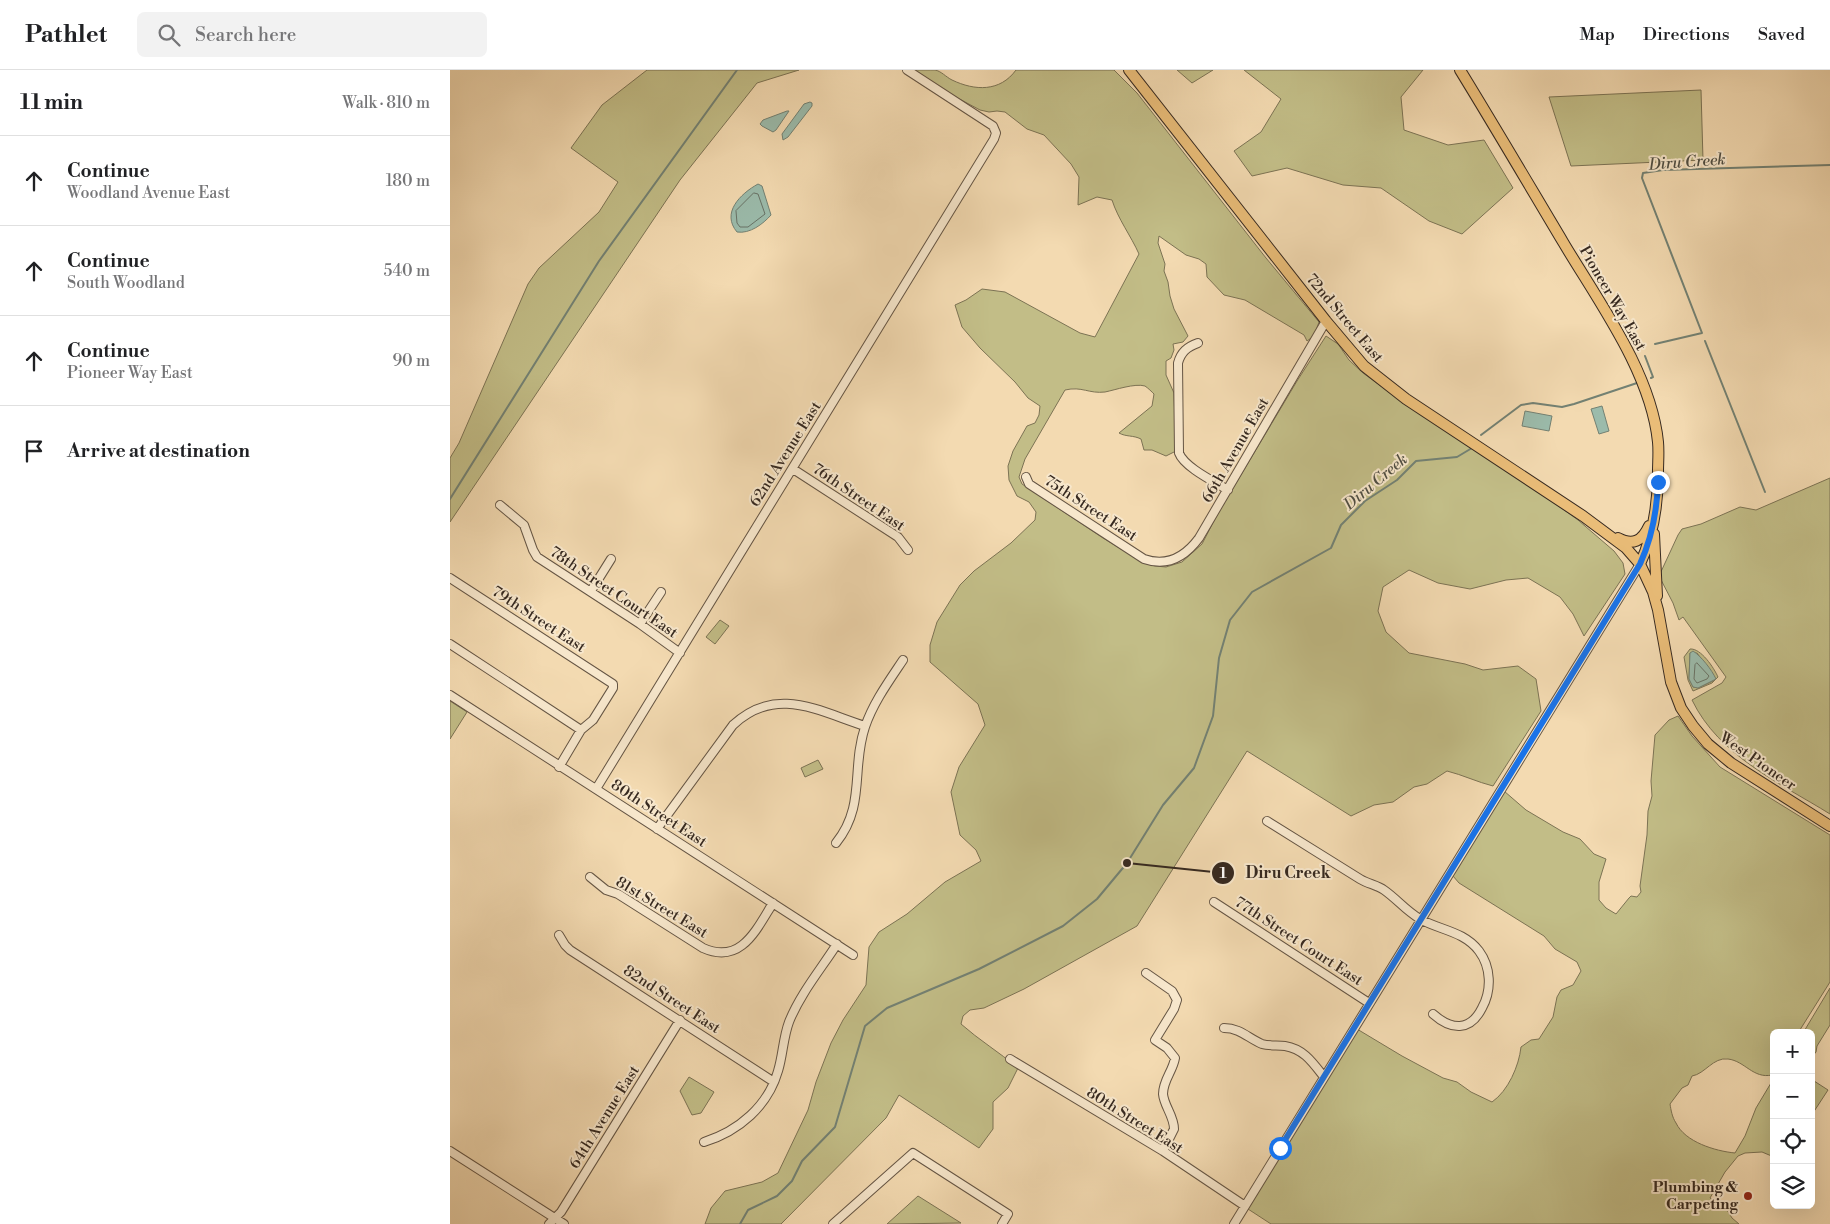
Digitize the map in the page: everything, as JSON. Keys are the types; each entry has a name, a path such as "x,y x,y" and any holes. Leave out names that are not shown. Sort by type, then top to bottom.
{"main road":[{"name":"72nd Street East","path":"1129,70 1326,321 1364,366 1384,383 1606,532 1626,548 1640,564"},
{"name":"Pioneer Way East","path":"1460,70 1639,372 1658,442 1656,509 1647,549 1640,564"},
{"path":"1606,532 1628,542 1638,541 1646,534 1656,509"},
{"path":"1653,526 1658,610"},
{"name":"West Pioneer","path":"1640,564 1653,592 1658,610 1671,682 1681,708 1700,735 1731,763 1830,826"}],"street":[{"name":"62nd Avenue East","path":"596,789 991,145 996,133 990,124 907,70"},
{"name":"66th Avenue East","path":"1144,559 1155,562 1167,562 1178,558 1187,552 1199,538 1326,321"},
{"path":"1198,343 1186,348 1179,357 1180,458 1228,490"},
{"name":"76th Street East","path":"793,469 898,537 908,550"},
{"name":"75th Street East","path":"1026,477 1030,484 1144,559"},
{"name":"78th Street Court East","path":"500,505 524,525 533,550 538,557 552,568 591,591 640,624 680,653"},
{"path":"591,591 611,560"},
{"path":"1234,1224 1640,564"},
{"name":"79th Street East","path":"450,578 613,684 613,688 593,720 581,730"},
{"path":"640,624 661,592"},
{"path":"450,644 581,730 560,767"},
{"path":"836,843 844,832 854,809 859,749 865,726 879,698 903,660"},
{"name":"80th Street East","path":"450,695 852,955"},
{"path":"657,828 733,725 748,714 774,703 798,704 865,726"},
{"path":"1267,821 1360,879 1386,891 1408,911 1422,920 1468,940 1479,951 1489,976 1486,1001 1479,1015 1463,1027 1452,1026 1433,1014"},
{"name":"81st Street East","path":"590,876 606,890 618,894 703,948 715,952 724,953 744,944 751,937 773,903"},
{"name":"77th Street Court East","path":"1214,902 1369,1003"},
{"name":"82nd Street East","path":"559,936 570,950 774,1082"},
{"path":"704,1142 725,1134 745,1121 762,1103 774,1082 780,1065 789,1022 795,1009 837,944"},
{"path":"1146,973 1172,991 1177,1000 1174,1009 1155,1040 1167,1048 1174,1058 1173,1066 1163,1092 1173,1120 1174,1129 1163,1151"},
{"name":"64th Avenue East","path":"552,1221 587,1171 680,1020"},
{"path":"1224,1028 1239,1030 1265,1044 1298,1050 1310,1060 1324,1077"},
{"name":"80th Street East","path":"1010,1059 1163,1151 1244,1206"},
{"path":"450,1151 552,1221 564,1224"},
{"path":"833,1224 913,1153 1008,1214 1002,1224"}],"shaded area":[{"path":"647,70 799,70 757,83 680,180 450,522 450,458 459,443 528,284 539,268 599,212 618,182 571,148 602,105"},
{"path":"915,70 935,70 961,84 987,87 995,86 1002,82 1016,70 1114,70 1137,93 1266,258 1319,322 1314,336 1307,341 1304,335 1245,300 1224,295 1207,277 1206,264 1199,259 1186,255 1159,236 1158,243 1165,264 1164,271 1170,296 1174,309 1188,336 1183,342 1173,344 1174,350 1171,358 1166,361 1166,375 1174,393 1176,451 1166,456 1152,450 1144,450 1141,439 1119,433 1152,406 1154,394 1145,386 1131,386 1105,392 1076,389 1065,390 1025,459 1019,477 1022,484 1144,563 1166,567 1182,562 1202,544 1217,515 1326,336 1338,344 1349,360 1363,373 1578,520 1614,551 1623,563 1625,574 1584,636 1573,614 1560,597 1528,578 1506,580 1470,589 1438,583 1409,570 1383,587 1378,611 1386,632 1409,653 1465,664 1483,670 1518,666 1536,679 1541,711 1493,786 1447,771 1427,784 1414,787 1393,802 1374,805 1351,816 1247,751 1137,926 1024,989 984,1008 970,1010 963,1016 961,1024 1018,1068 1008,1088 993,1102 993,1129 979,1148 899,1095 886,1118 781,1224 705,1224 711,1208 725,1191 762,1182 778,1173 808,1110 816,1082 831,1043 843,1020 866,985 869,947 879,932 907,914 945,882 981,861 976,850 960,835 951,792 959,767 985,725 978,704 930,662 930,645 937,622 960,585 974,571 1011,543 1035,520 1036,512 1029,502 1017,496 1009,480 1008,466 1013,451 1027,426 1035,423 1039,415 1040,406 1028,398 962,327 955,305 982,289 1005,292 1080,333 1095,337 1139,254 1112,200 1097,197 1078,205 1079,177 1071,164 1044,135 1027,129 1005,112 980,110 950,94"},
{"path":"1177,70 1213,70 1192,83"},
{"path":"1244,70 1423,70 1401,97 1404,130 1448,145 1484,140 1513,188 1462,234 1429,221 1381,188 1343,185 1287,168 1252,176 1234,151 1261,132 1281,99"},
{"path":"1701,90 1703,160 1571,166 1549,97"},
{"path":"1830,478 1830,814 1771,779 1734,753 1704,720 1692,700 1722,683 1726,677 1683,617 1679,620 1673,603 1659,576 1682,529 1701,524 1740,507 1756,510"},
{"path":"720,620 729,626 715,644 706,637"},
{"path":"1690,649 1698,652 1703,655 1718,677 1712,683 1693,691 1688,680 1684,657","holes":["1690,653 1697,653 1714,676 1713,681 1698,688 1693,687 1689,679"]},
{"path":"450,701 467,712 450,739"},
{"path":"1678,716 1692,736 1720,767 1830,835 1830,982 1801,1029 1770,1029 1770,1075 1765,1076 1754,1072 1734,1060 1723,1059 1713,1063 1697,1075 1692,1076 1688,1085 1682,1088 1670,1104 1675,1121 1680,1130 1686,1135 1710,1148 1735,1153 1745,1136 1756,1108 1770,1085 1770,1155 1762,1152 1745,1153 1738,1156 1725,1172 1710,1198 1725,1207 1732,1218 1739,1224 1271,1224 1248,1209 1357,1029 1443,1078 1457,1082 1471,1092 1492,1102 1498,1097 1512,1078 1521,1047 1531,1040 1539,1039 1553,1017 1557,997 1561,990 1573,985 1581,971 1577,962 1555,949 1544,936 1459,883 1453,876 1453,873 1504,791 1526,810 1563,832 1580,839 1594,854 1606,859 1599,882 1599,900 1606,908 1616,914 1631,896 1637,897 1641,892 1640,886 1647,835 1648,811 1652,796 1651,781 1655,735 1669,720"},
{"path":"818,760 823,769 805,777 801,768"},
{"path":"1830,988 1830,1025 1817,1046 1815,1053 1815,1029 1805,1029"},
{"path":"689,1077 714,1092 701,1113 692,1115 680,1091"},
{"path":"1815,1082 1828,1090 1815,1110"},
{"path":"918,1196 961,1223 887,1224"}],"water":[{"path":"810,102 812,106 788,137 783,140 782,134 804,104"},
{"path":"789,111 773,132 760,124 763,120"},
{"path":"758,184 762,186 771,215 756,228 737,232 731,218 732,211 739,199"},
{"path":"1602,406 1609,431 1599,434 1591,409"},
{"path":"1525,411 1552,416 1549,431 1522,426"},
{"path":"1693,651 1706,664 1716,679 1698,688 1693,687 1689,679 1690,653"}],"waterway":[{"path":"450,499 599,261 737,70"},
{"name":"Diru Creek","path":"1655,344 1702,333 1642,178 1643,173 1663,170 1830,165"},
{"name":"Diru Creek","path":"1705,341 1765,492"},
{"name":"Diru Creek","path":"1645,356 1653,377 1651,378"},
{"name":"Diru Creek","path":"1481,435 1521,405 1533,403 1562,407 1637,383"},
{"name":"Diru Creek","path":"740,1224 748,1210 777,1196 792,1181 802,1161 835,1127 865,1026 887,1008 979,969 1063,926 1097,899 1127,863 1163,805 1194,768 1213,716 1219,658 1230,620 1252,592 1331,548 1341,525 1365,501 1397,480 1416,461 1457,457 1472,448"}],"place":[{"name":"Diru Creek","path":"1127,863"},
{"name":"Plumbing & Carpeting","path":"1748,1196"}],"route":[{"path":"1280,1148 1640,564 1647,549 1653,526 1658,482"}]}
